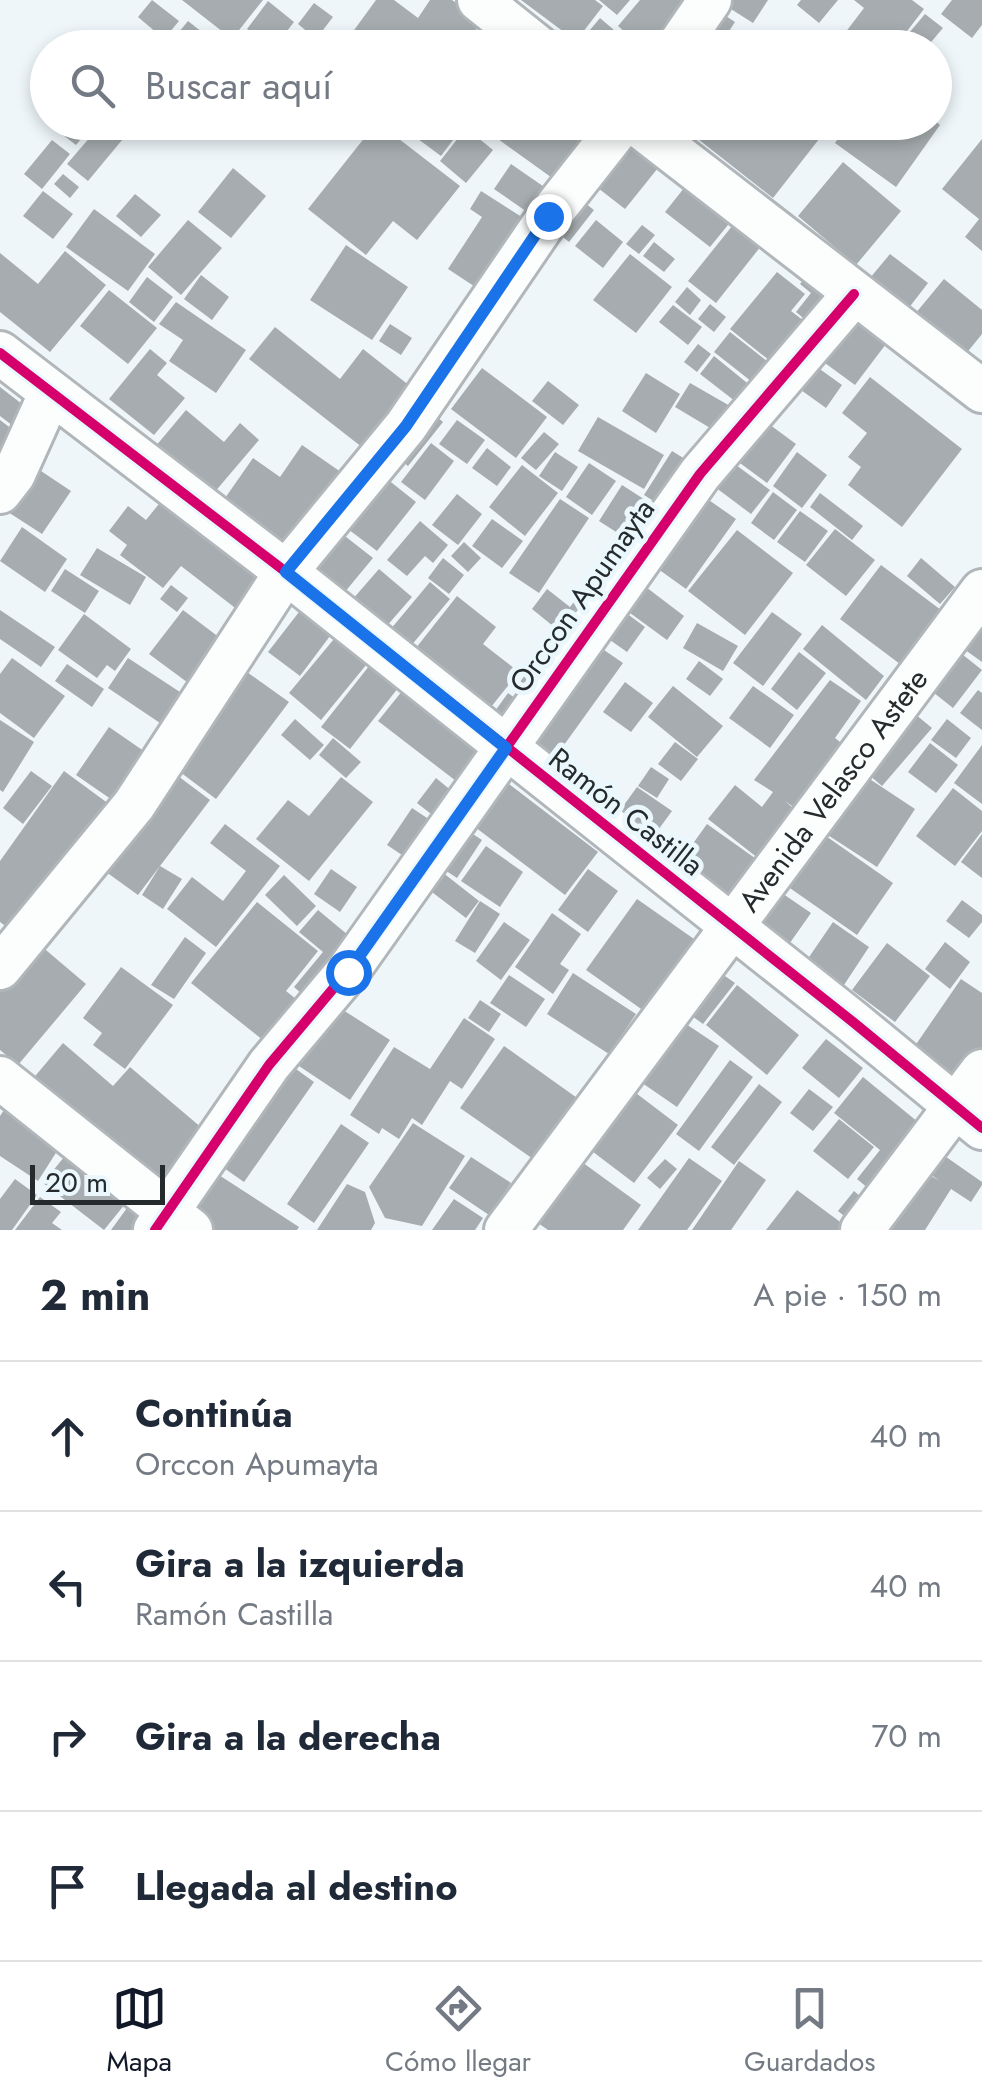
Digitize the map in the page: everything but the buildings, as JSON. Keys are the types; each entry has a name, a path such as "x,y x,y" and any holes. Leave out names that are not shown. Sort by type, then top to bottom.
{"street":[{"path":"479,0 516,30"},
{"path":"689,30 710,0"},
{"path":"0,968 134,805 286,572 406,426 548,216 609,140"},
{"path":"657,140 982,391"},
{"name":"Orccon Apumayta","path":"172,1224 269,1064 348,972 700,474 854,294"},
{"name":"Ramón Castilla","path":"0,353 286,572 853,1022 968,1118"},
{"path":"0,492 14,474 50,394"},
{"name":"Avenida Velasco Astete","path":"506,1230 982,591"},
{"path":"862,1230 968,1118 982,1071"},
{"path":"0,1078 172,1224"}],"cycle path":[{"path":"155,1230 269,1065 348,971 700,474 854,294"},
{"path":"0,353 286,572 982,1128"}],"route":[{"path":"348,972 506,748 286,572 406,426 548,216"}]}
